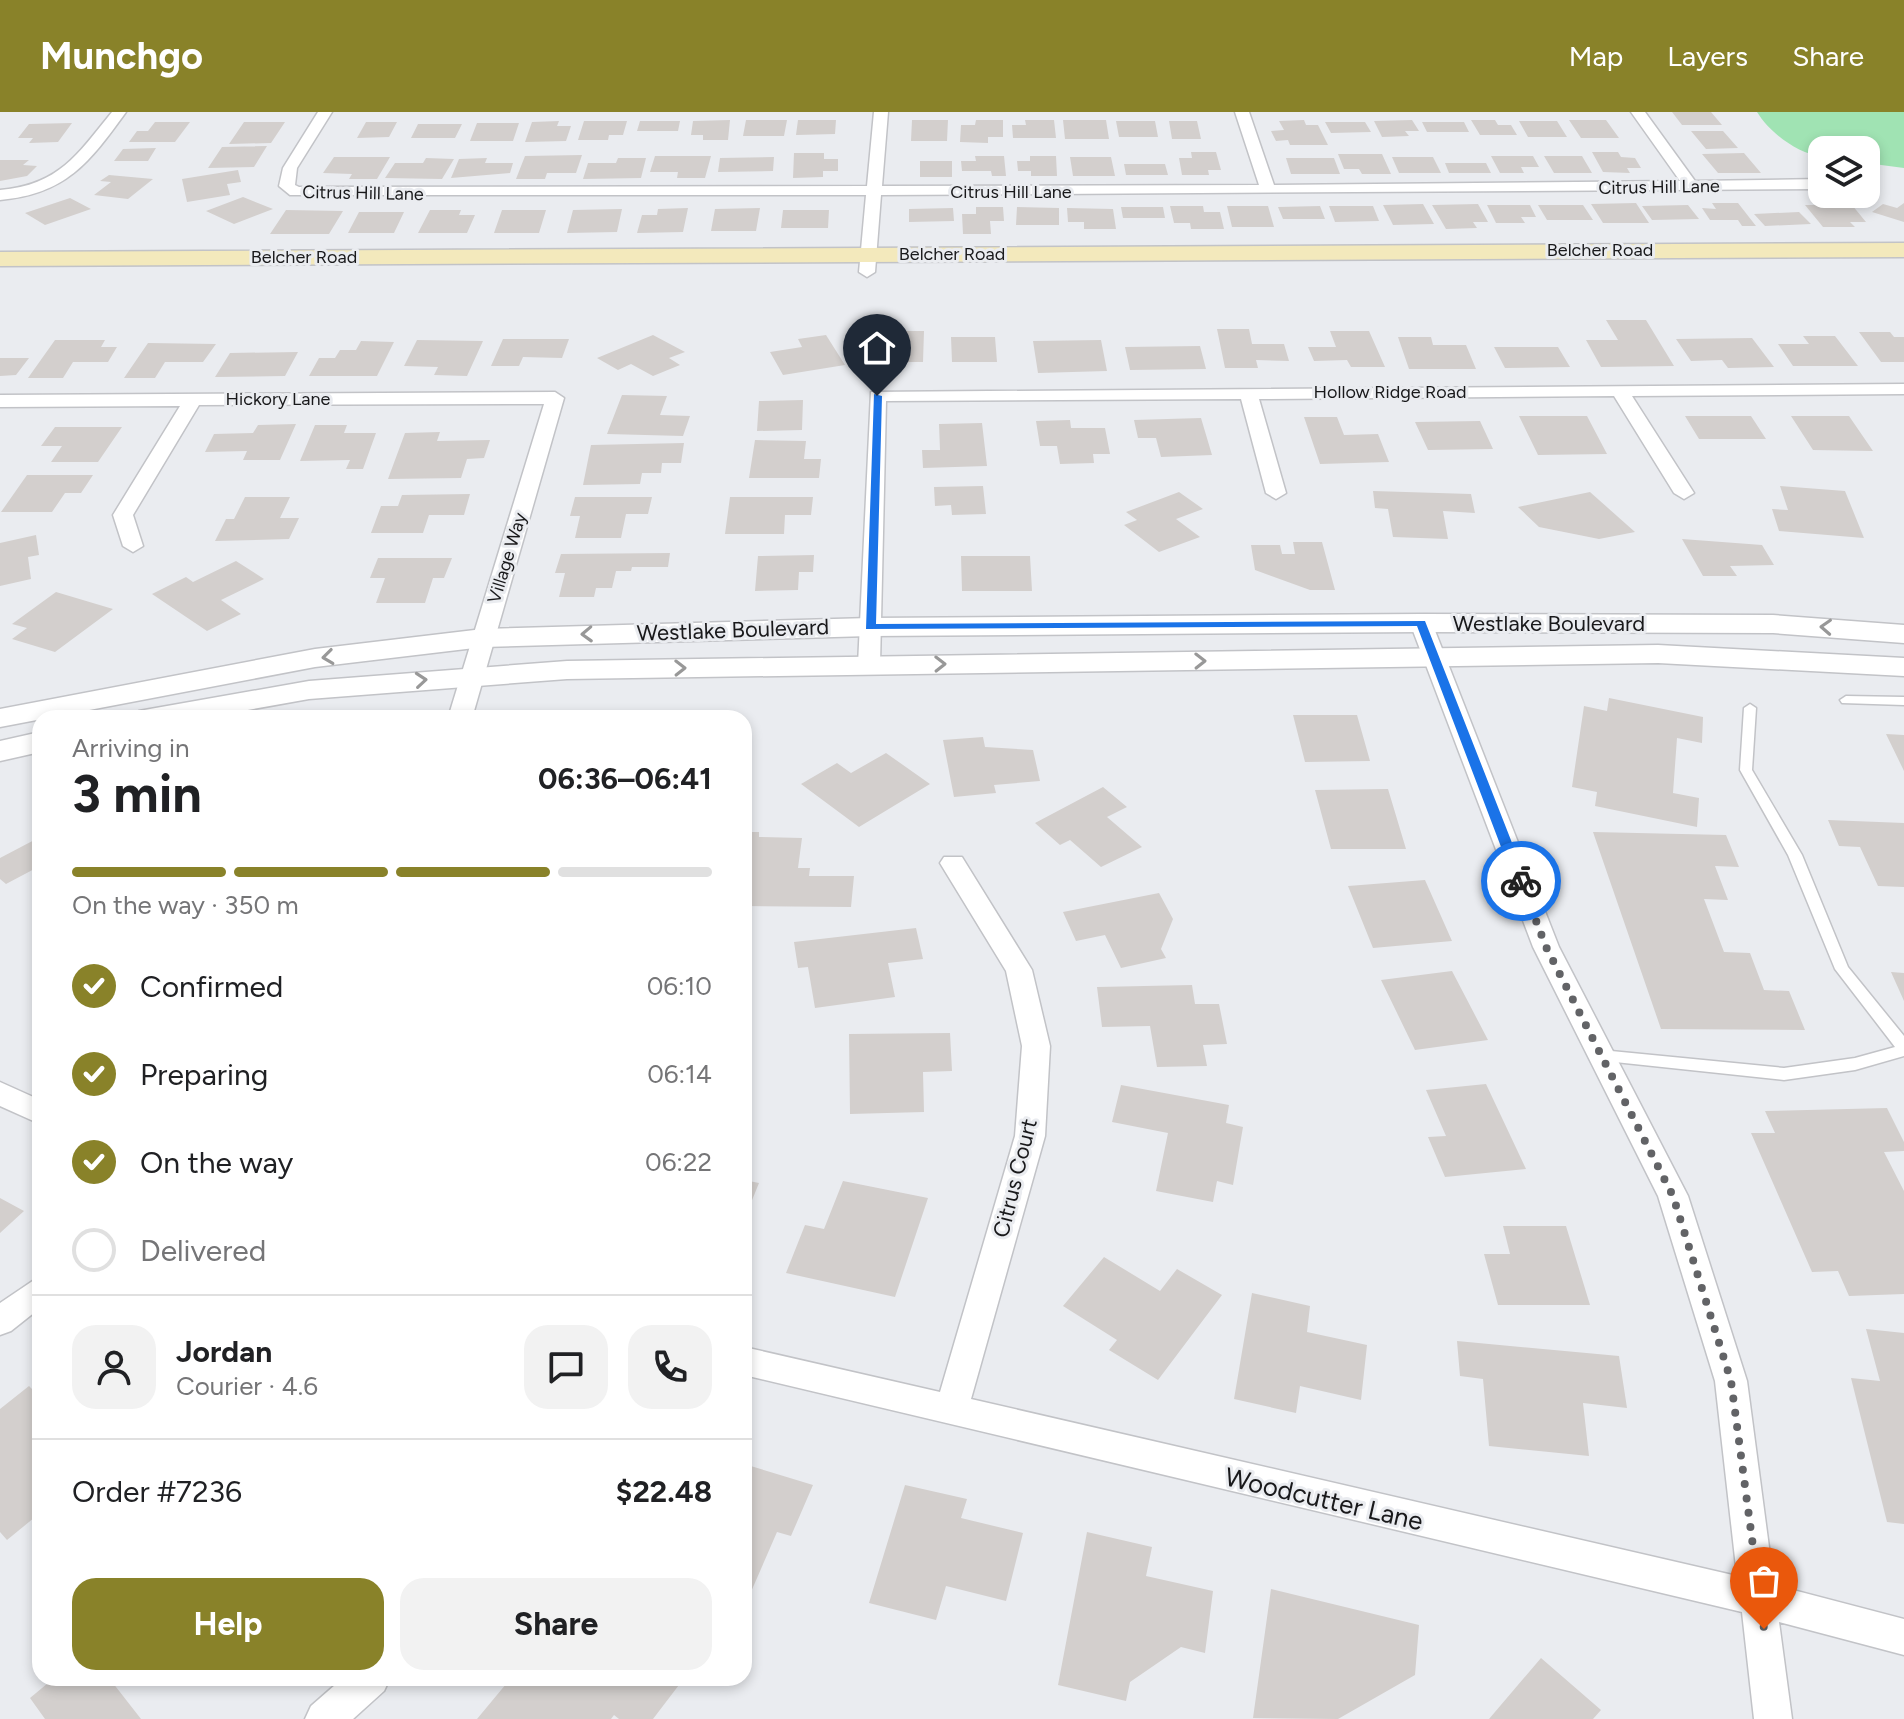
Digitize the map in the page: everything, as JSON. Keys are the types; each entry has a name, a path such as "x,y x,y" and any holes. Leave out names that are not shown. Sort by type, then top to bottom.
{"main road":[{"name":"Belcher Road","path":"0,276 1904,250"},
{"name":"Belcher Road","path":"0,259 1904,267"}],"street":[{"path":"0,195 52,187 66,175 119,112"},
{"name":"Citrus Hill Lane","path":"325,112 290,168 287,186 295,192 1268,190 1808,184"},
{"path":"867,263 881,112"},
{"path":"1242,112 1268,190"},
{"path":"1638,112 1692,187"},
{"name":"Hollow Ridge Road","path":"870,627 877,396 1904,389"},
{"path":"1248,392 1276,493"},
{"path":"1620,392 1684,493"},
{"name":"Hickory Lane","path":"0,401 555,398"},
{"name":"Village Way","path":"463,710 555,398"},
{"path":"133,546 123,515 193,400"},
{"path":"1421,623 1546,947 1673,1196 1731,1381 1761,1599 1773,1719"},
{"name":"Westlake Boulevard","path":"42,710 315,658 483,638 870,627 1421,623 1773,624 1904,634"},
{"path":"869,665 870,627"},
{"name":"Westlake Boulevard","path":"195,710 309,690 567,670 1658,654 1904,667"},
{"name":"Westlake Boulevard","path":"0,718 32,712"},
{"path":"0,751 32,744"},
{"name":"Citrus Court","path":"951,1411 1030,1136 1036,1046 1019,970 953,863"},
{"path":"0,1093 32,1109"},
{"path":"0,1321 32,1296"},
{"name":"Woodcutter Lane","path":"752,1363 1761,1599 1904,1637"},
{"path":"324,1719 362,1686"}],"lane":[{"path":"1846,700 1904,701"},
{"path":"1601,1056 1784,1074 1855,1064 1904,1048 1842,969 1795,855 1746,770 1750,708"}],"green space":[{"path":"1757,112 1904,112 1904,168 1880,165 1880,136 1808,136 1808,153 1794,147"}],"building":[{"path":"1672,112 1711,112 1722,125 1682,125"},
{"path":"730,120 728,140 703,140 703,135 691,135 693,121"},
{"path":"746,120 787,120 784,136 743,136"},
{"path":"798,120 836,120 835,134 796,135"},
{"path":"912,120 948,120 947,141 911,141"},
{"path":"976,120 1003,120 1003,137 988,137 988,143 960,142 961,125 975,125"},
{"path":"1025,120 1054,120 1056,138 1013,138 1012,125 1026,125"},
{"path":"1063,120 1106,120 1109,139 1065,139"},
{"path":"1304,120 1306,125 1318,125 1328,145 1290,145 1288,140 1276,141 1271,131 1284,130 1279,121"},
{"path":"1412,120 1419,131 1405,131 1409,136 1382,137 1374,121"},
{"path":"1471,120 1495,120 1498,125 1511,125 1517,135 1480,135"},
{"path":"1569,120 1606,120 1619,138 1581,138"},
{"path":"559,121 557,126 571,126 566,141 525,142 532,122"},
{"path":"584,121 627,121 623,135 609,135 608,140 578,140"},
{"path":"640,121 680,121 678,131 637,131"},
{"path":"1116,121 1155,121 1158,137 1119,137"},
{"path":"1169,121 1197,121 1201,139 1172,139"},
{"path":"1519,121 1557,121 1567,137 1528,137"},
{"path":"155,122 190,122 175,142 129,142 137,131 148,131"},
{"path":"244,122 285,122 271,143 229,144"},
{"path":"366,122 397,122 389,137 357,138"},
{"path":"1325,122 1365,122 1371,132 1331,133"},
{"path":"1422,122 1464,122 1469,132 1427,132"},
{"path":"72,123 58,142 29,143 33,138 18,138 29,124"},
{"path":"477,123 519,123 513,141 470,141"},
{"path":"418,124 462,124 455,138 411,138"},
{"path":"1691,131 1723,131 1738,148 1706,149"},
{"path":"267,146 254,167 208,168 222,147"},
{"path":"156,148 148,161 114,161 123,149"},
{"path":"1191,152 1216,152 1221,170 1208,170 1209,175 1182,175 1179,158 1192,158"},
{"path":"1592,152 1618,152 1621,157 1635,158 1641,168 1627,168 1630,173 1603,172"},
{"path":"794,153 824,153 824,159 838,159 838,171 823,171 823,177 793,178"},
{"path":"1744,153 1761,173 1718,173 1702,154"},
{"path":"1338,154 1382,154 1391,174 1362,174 1359,169 1344,169"},
{"path":"582,155 576,173 547,173 545,179 516,179 525,156"},
{"path":"655,156 711,156 705,178 677,178 678,172 650,172"},
{"path":"975,156 1004,156 1006,176 992,176 991,171 962,171 961,161 976,161"},
{"path":"1030,156 1056,156 1057,176 1031,176 1031,171 1018,171 1017,161 1030,161"},
{"path":"1491,156 1533,156 1539,167 1521,167 1524,173 1500,173"},
{"path":"1544,156 1582,156 1592,173 1554,173"},
{"path":"334,157 390,157 377,179 349,179 352,174 323,173"},
{"path":"774,157 773,171 718,172 720,158"},
{"path":"1070,157 1111,157 1115,176 1073,176"},
{"path":"1392,157 1433,157 1441,173 1399,173"},
{"path":"426,158 454,159 442,179 385,178 395,163 423,163"},
{"path":"487,158 485,163 513,163 510,173 451,178 459,159"},
{"path":"618,158 646,158 641,178 583,179 588,163 616,163"},
{"path":"1286,158 1334,158 1340,174 1291,174"},
{"path":"0,160 29,160 23,165 37,166 27,176 0,181"},
{"path":"920,161 952,161 952,177 920,177"},
{"path":"1445,163 1486,163 1491,173 1449,173"},
{"path":"1124,164 1165,164 1168,175 1126,175"},
{"path":"238,170 241,182 227,184 230,195 187,202 182,179"},
{"path":"109,175 153,179 128,199 94,195 111,182 100,181"},
{"path":"243,197 273,209 234,224 206,211"},
{"path":"70,198 91,209 45,225 25,213"},
{"path":"1636,203 1649,223 1603,223 1591,204"},
{"path":"1712,203 1738,203 1756,226 1742,226 1738,220 1710,220 1702,208 1716,209"},
{"path":"1904,203 1904,222 1872,212 1883,204 1897,208"},
{"path":"1423,204 1434,224 1393,225 1383,205"},
{"path":"1478,204 1488,222 1473,222 1477,228 1446,229 1432,205"},
{"path":"1487,205 1530,205 1536,217 1521,217 1525,223 1496,223"},
{"path":"1538,205 1583,205 1593,220 1547,220"},
{"path":"1688,205 1699,219 1652,220 1642,206"},
{"path":"1805,205 1808,208 1854,208 1866,222 1850,222 1855,227 1823,227"},
{"path":"1170,206 1203,206 1204,212 1220,212 1224,229 1191,229 1190,223 1174,223"},
{"path":"1227,206 1268,206 1274,227 1232,227"},
{"path":"1320,206 1325,219 1283,219 1278,207"},
{"path":"1329,206 1373,206 1379,221 1335,222"},
{"path":"976,207 1003,207 1004,221 990,221 991,234 963,234 962,214 976,214"},
{"path":"1017,207 1059,208 1059,225 1016,225"},
{"path":"1121,207 1163,207 1165,218 1123,218"},
{"path":"688,208 683,232 637,233 642,215 657,215 658,209"},
{"path":"760,208 756,231 711,231 715,209"},
{"path":"953,208 954,221 909,222 909,209"},
{"path":"1067,208 1113,209 1116,229 1084,229 1084,222 1068,222"},
{"path":"622,209 617,232 567,233 573,210"},
{"path":"286,210 343,211 329,234 270,234"},
{"path":"430,210 461,210 459,215 475,215 467,233 418,233"},
{"path":"502,210 546,210 539,233 494,233"},
{"path":"783,210 829,210 828,228 781,228"},
{"path":"359,212 404,212 394,233 348,233"},
{"path":"1799,212 1811,224 1765,226 1754,214"},
{"path":"1606,320 1646,320 1674,366 1601,367 1586,340 1618,340"},
{"path":"1217,329 1249,329 1252,344 1284,344 1289,361 1256,360 1258,368 1225,368"},
{"path":"892,331 924,331 923,362 890,362 890,354 857,354 858,338 891,338"},
{"path":"1330,331 1369,331 1385,367 1351,367 1347,360 1314,361 1308,347 1336,347"},
{"path":"1859,332 1890,332 1894,337 1904,337 1904,362 1881,362"},
{"path":"653,335 685,352 669,358 680,365 653,376 631,364 618,370 597,358"},
{"path":"826,335 845,365 783,375 770,352 802,347 798,339"},
{"path":"1803,336 1835,336 1858,366 1793,366 1778,344 1809,344"},
{"path":"951,337 995,337 997,362 952,362"},
{"path":"1398,337 1431,337 1433,345 1466,345 1476,369 1409,369"},
{"path":"1752,338 1774,367 1728,368 1722,360 1691,361 1676,339"},
{"path":"503,339 569,339 562,358 523,357 519,366 491,366"},
{"path":"55,340 105,340 101,347 117,347 108,362 73,362 63,378 28,378"},
{"path":"417,340 483,341 467,376 434,375 438,367 404,366"},
{"path":"1101,340 1107,371 1038,373 1033,341"},
{"path":"361,341 394,342 377,376 309,376 319,358 335,358 340,350 356,350"},
{"path":"148,343 216,344 203,362 165,362 155,378 124,378"},
{"path":"1200,346 1206,369 1130,370 1125,347"},
{"path":"1494,347 1558,347 1570,367 1505,368"},
{"path":"298,352 285,376 215,377 230,353"},
{"path":"0,358 29,358 16,375 0,376"},
{"path":"622,395 667,396 660,415 690,416 683,436 607,434"},
{"path":"803,400 802,430 757,431 759,401"},
{"path":"1519,416 1587,416 1607,454 1538,455"},
{"path":"1685,416 1751,416 1766,439 1699,439"},
{"path":"1791,416 1849,416 1873,451 1813,450"},
{"path":"1304,417 1337,417 1344,435 1378,434 1389,462 1320,464"},
{"path":"1201,418 1212,455 1161,457 1156,438 1138,438 1134,420"},
{"path":"1070,420 1071,428 1105,428 1110,454 1093,454 1094,463 1060,464 1057,446 1040,446 1036,421"},
{"path":"1480,421 1493,449 1428,450 1415,422"},
{"path":"982,423 987,466 923,468 922,450 940,450 939,424"},
{"path":"296,424 280,460 243,460 247,451 205,452 214,434 253,433 258,425"},
{"path":"315,425 347,425 344,433 376,433 363,469 346,469 350,460 300,461"},
{"path":"55,427 122,427 98,462 51,462 62,446 41,446"},
{"path":"440,432 437,441 490,440 484,458 467,459 461,478 388,479 405,433"},
{"path":"755,440 806,441 804,459 821,459 819,478 749,478"},
{"path":"684,443 681,463 662,463 661,473 642,473 640,484 583,485 591,445"},
{"path":"27,475 93,475 81,493 65,493 52,512 1,512"},
{"path":"983,486 986,514 952,515 951,505 935,506 934,487"},
{"path":"1780,486 1845,491 1864,538 1779,531 1772,509 1788,510"},
{"path":"1373,491 1471,494 1475,513 1443,511 1448,539 1393,537 1388,509 1375,508"},
{"path":"1179,492 1203,509 1176,519 1200,537 1159,552 1124,525 1137,520 1126,512"},
{"path":"1590,492 1635,532 1599,539 1539,527 1518,507"},
{"path":"470,494 464,515 429,515 423,533 371,533 381,506 398,506 402,495"},
{"path":"245,497 290,497 280,518 299,518 289,539 215,541 226,519 234,519"},
{"path":"575,497 652,497 648,514 626,514 621,538 575,538 580,516 570,516"},
{"path":"730,497 813,497 811,515 785,515 784,534 725,534"},
{"path":"36,535 39,555 28,557 31,579 0,586 0,543"},
{"path":"1682,539 1762,545 1774,565 1730,566 1737,576 1703,576"},
{"path":"1293,542 1322,542 1335,590 1310,590 1255,570 1251,545 1280,545 1282,554 1295,554"},
{"path":"670,553 668,567 632,567 631,571 616,571 612,588 596,588 594,597 559,597 565,573 555,573 561,554"},
{"path":"814,555 813,572 799,572 798,590 755,591 758,556"},
{"path":"961,556 1030,556 1032,591 962,591"},
{"path":"378,558 452,558 444,578 433,578 425,603 376,603 385,578 370,578"},
{"path":"236,561 264,579 221,600 241,614 207,631 152,594 186,577 193,582"},
{"path":"56,592 113,609 55,652 12,639 27,628 12,624"},
{"path":"1609,698 1703,717 1702,743 1677,738 1673,793 1699,798 1697,827 1595,806 1597,792 1572,787 1584,706 1607,711"},
{"path":"1293,715 1357,715 1370,761 1305,762"},
{"path":"1886,734 1904,735 1904,771"},
{"path":"983,737 985,747 1033,750 1040,781 994,785 996,793 954,797 943,740"},
{"path":"886,753 930,784 859,827 801,784 837,763 851,773"},
{"path":"1103,787 1127,807 1107,817 1142,847 1101,867 1070,840 1060,845 1035,823"},
{"path":"1388,789 1406,849 1331,849 1315,790"},
{"path":"1828,820 1904,823 1904,887 1878,886 1860,847 1839,846"},
{"path":"752,832 759,832 759,837 802,838 798,868 810,868 809,876 854,876 851,907 752,906"},
{"path":"1593,832 1726,835 1739,867 1715,866 1728,900 1704,899 1724,952 1750,953 1764,990 1789,991 1805,1030 1661,1029"},
{"path":"32,841 32,870 6,884 0,879 0,858"},
{"path":"1425,880 1452,941 1373,948 1348,886"},
{"path":"1159,893 1173,919 1161,949 1166,958 1121,968 1105,935 1076,941 1063,912"},
{"path":"916,928 923,959 888,963 895,997 815,1008 808,967 798,968 794,942"},
{"path":"1452,971 1488,1040 1415,1050 1381,980"},
{"path":"1891,972 1904,973 1904,1001"},
{"path":"1192,985 1195,1004 1219,1004 1227,1044 1203,1045 1207,1066 1157,1067 1150,1026 1102,1027 1097,987"},
{"path":"950,1033 952,1071 923,1072 924,1112 850,1114 849,1034"},
{"path":"1486,1084 1526,1169 1445,1177 1428,1137 1446,1136 1426,1090"},
{"path":"1121,1085 1229,1105 1226,1123 1243,1127 1233,1185 1217,1181 1213,1202 1156,1191 1168,1133 1112,1122"},
{"path":"1887,1108 1904,1142 1904,1151 1884,1152 1904,1191 1904,1294 1849,1296 1838,1271 1812,1272 1751,1133 1775,1133 1765,1111"},
{"path":"843,1181 928,1198 895,1297 786,1273 805,1225 824,1229"},
{"path":"752,1182 759,1183 752,1200"},
{"path":"0,1198 24,1211 0,1233"},
{"path":"1503,1226 1566,1226 1590,1305 1498,1305 1484,1254 1510,1254"},
{"path":"1104,1257 1160,1291 1177,1269 1222,1295 1158,1380 1109,1350 1117,1340 1063,1306"},
{"path":"1252,1293 1310,1306 1307,1332 1367,1345 1361,1400 1300,1386 1296,1413 1234,1399"},
{"path":"1866,1329 1904,1333 1904,1524 1887,1522 1851,1378 1880,1381"},
{"path":"1457,1341 1619,1356 1627,1408 1583,1403 1589,1456 1489,1446 1483,1379 1460,1376"},
{"path":"29,1386 32,1389 32,1520 7,1540 0,1532 0,1409"},
{"path":"752,1466 813,1485 791,1536 777,1532 752,1590"},
{"path":"905,1485 967,1499 961,1518 1023,1533 1006,1601 946,1586 936,1620 869,1603"},
{"path":"1087,1532 1152,1547 1146,1576 1213,1591 1205,1653 1181,1647 1130,1682 1126,1701 1058,1685"},
{"path":"1271,1589 1419,1625 1415,1675 1338,1719 1253,1718"},
{"path":"1541,1658 1601,1710 1593,1719 1489,1719"},
{"path":"44,1686 115,1686 141,1719 45,1719 30,1698"},
{"path":"504,1686 678,1686 653,1719 619,1719 614,1715 611,1719 477,1719"}],"way so far":[{"path":"1521,881 1546,947 1673,1196 1731,1381 1764,1629"}],"route":[{"path":"877,396 870,627 1421,623 1521,881"}]}
